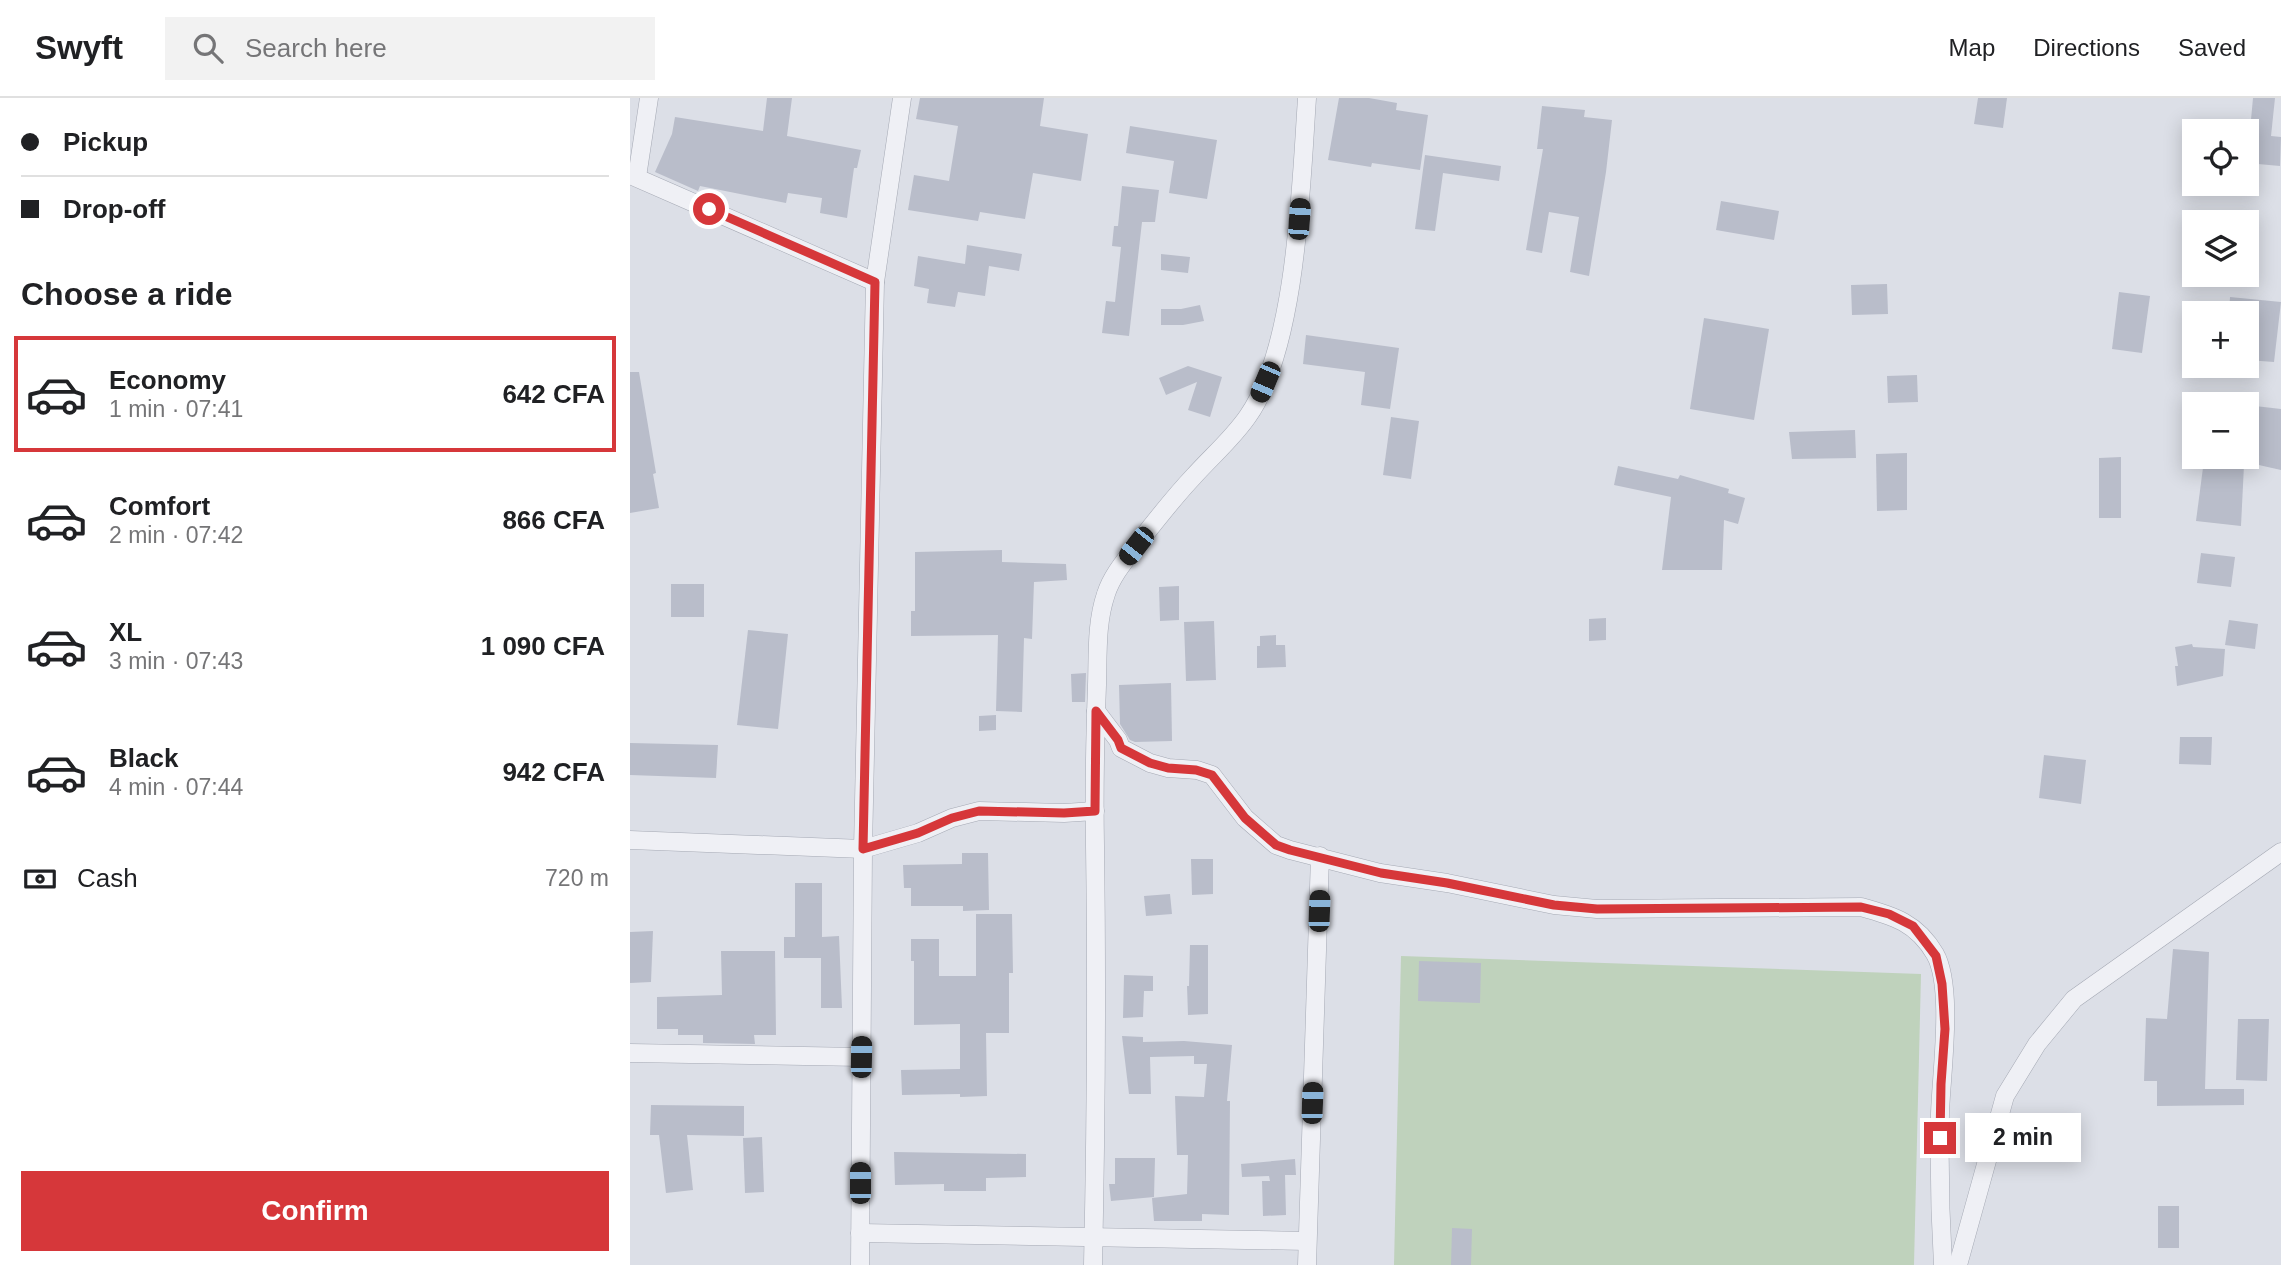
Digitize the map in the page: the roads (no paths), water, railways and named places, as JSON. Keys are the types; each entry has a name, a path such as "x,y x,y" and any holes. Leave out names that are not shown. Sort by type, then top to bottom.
{"street":[{"path":"649,98 634,176 875,282"},
{"path":"860,1265 863,849 875,282 902,98"},
{"path":"1093,1265 1098,1062 1095,811 1098,633 1107,591 1120,567 1169,503 1248,417 1256,404 1276,350 1285,312 1299,219 1307,98"},
{"path":"1096,711 1121,748 1150,763 1212,775 1235,808 1276,845 1381,873 1447,883 1554,905 1597,909 1861,907 1889,914 1913,926 1936,956 1942,984 1945,1029 1939,1191 1943,1265"},
{"path":"630,840 863,849 979,811 1095,811"},
{"path":"1958,1265 2005,1096 2037,1044 2074,999 2281,852"},
{"path":"1307,1265 1320,856"},
{"path":"630,1053 861,1057"},
{"path":"860,1233 1307,1241"}]}
